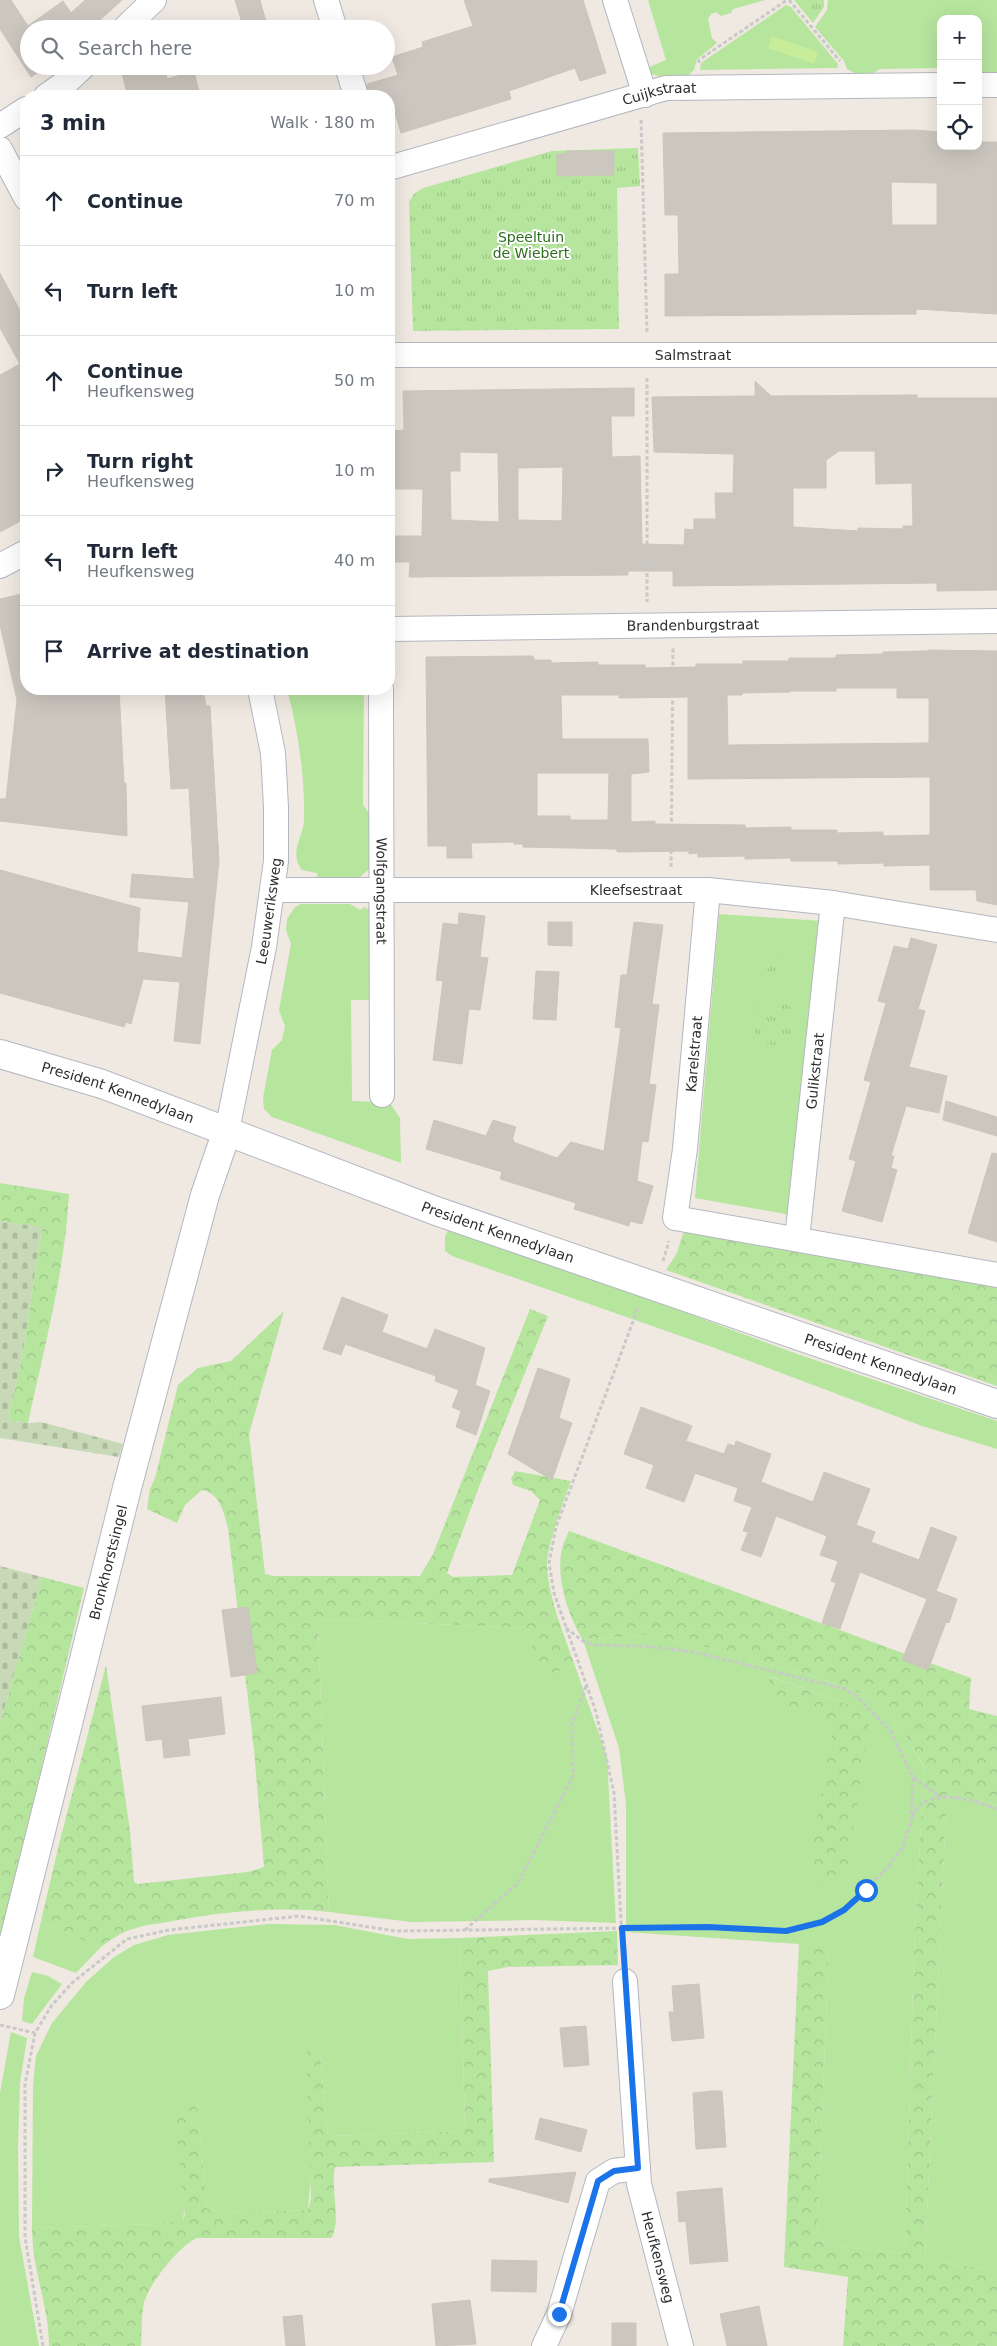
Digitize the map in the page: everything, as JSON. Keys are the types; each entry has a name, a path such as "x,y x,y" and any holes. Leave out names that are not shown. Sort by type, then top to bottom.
{"street":[{"path":"133,20 154,0"},
{"path":"326,0 332,20"},
{"path":"615,0 645,95"},
{"path":"55,90 74,75"},
{"path":"349,75 354,90"},
{"name":"Cuijkstraat","path":"395,166 666,88 937,85"},
{"path":"982,85 997,85"},
{"path":"0,126 20,113"},
{"path":"0,149 20,187"},
{"name":"Salmstraat","path":"395,355 997,355"},
{"path":"0,566 20,555"},
{"name":"Brandenburgstraat","path":"395,629 997,621"},
{"name":"Leeuweriksweg","path":"227,1131 274,890 276,807 273,753 261,695"},
{"name":"Wolfgangstraat","path":"381,695 382,1095"},
{"name":"Kleefsestraat","path":"274,890 708,890 833,904 997,930"},
{"name":"Karelstraat","path":"675,1218 685,1149 708,890"},
{"name":"Gulikstraat","path":"797,1239 833,904"},
{"name":"President Kennedylaan","path":"0,1054 102,1084 436,1211 997,1404"},
{"name":"Bronkhorstsingel","path":"0,1995 127,1488 205,1195 227,1131"},
{"path":"675,1218 997,1275"},
{"name":"Heufkensweg","path":"625,1981 639,2184 660,2271 682,2346"},
{"path":"544,2346 559,2314 598,2181 614,2171 638,2168"}],"path":[{"path":"698,87 699,60 788,0 840,62 841,86"},
{"path":"670,890 673,625"},
{"path":"651,1285 660,1271 675,1218"},
{"path":"625,1981 614,1793 600,1729 554,1593 549,1563 556,1527 629,1332"},
{"path":"566,1627 583,1641 594,1645 645,1646 694,1652 846,1689 890,1730 913,1777 941,1797"},
{"path":"466,1930 518,1883 572,1776 572,1724 586,1685"},
{"path":"911,1822 913,1777"},
{"path":"43,2346 24,2237 25,2084 35,2033 52,2005 72,1983 127,1939 169,1930 299,1916 395,1931 708,1927 786,1931 822,1922 844,1910 887,1868 902,1848 914,1813 923,1804 941,1797 954,1798 997,1810"},
{"path":"0,2025 35,2033"}],"green space":[{"path":"648,0 765,0 733,9 731,13 721,16 716,12 711,14 708,19 712,38 717,43 697,59 694,70 685,78 675,78 661,77 647,71 647,68 666,60"},
{"path":"794,0 824,0 824,7 813,23"},
{"path":"828,0 997,0 997,75 982,75 982,15 937,15 937,68 880,69 870,75 858,75 847,69 844,61 815,27 827,10"},
{"path":"786,5 791,7 838,64 837,68 700,70 701,63"},
{"path":"772,36 818,52 814,64 768,48"},
{"name":"Speeltuin de Wiebert","path":"638,148 640,186 617,188 619,329 413,331 409,202 414,194 423,188 552,151"},
{"path":"288,695 364,695 363,805 372,817 372,863 369,869 359,878 318,879 317,873 302,870 298,863 296,851 304,819 302,770"},
{"path":"301,904 350,904 360,910 365,907 371,912 374,1000 351,1000 352,1101 389,1102 400,1118 401,1163 272,1117 264,1109 263,1098 272,1050 282,1040 285,1026 279,1010 291,944 286,930 287,919 295,907"},
{"path":"719,914 823,921 791,1215 695,1198"},
{"path":"769,954 783,956 779,986 766,984"},
{"path":"771,1001 779,1001 791,1007 797,1023 791,1039 779,1045 771,1045 759,1039 753,1027 753,1019 759,1007"},
{"path":"0,1183 69,1194 67,1223 58,1281 28,1423 8,1420 23,1351 42,1227 0,1221"},
{"path":"0,1221 42,1227 23,1351 8,1420 28,1423 41,1422 123,1444 119,1457 0,1438"},
{"path":"450,1225 797,1354 997,1421 997,1449 922,1426 712,1347 452,1256 445,1251 445,1237"},
{"path":"685,1228 997,1280 997,1386 666,1270 677,1253"},
{"path":"530,1309 548,1316 480,1484 447,1573 453,1577 512,1575 540,1500 531,1491 513,1485 511,1479 515,1471 571,1481 552,1536 547,1566 554,1605 575,1666 541,1676 535,1671 530,1631 527,1628 321,1619 318,1624 329,1912 268,1910 187,1918 129,1930 100,1948 41,1921 59,1844 106,1665 130,1831 134,1882 138,1884 248,1872 264,1867 254,1750 228,1528 225,1516 217,1499 202,1490 185,1505 177,1523 147,1509 150,1489 155,1478 178,1385 198,1368 231,1361 284,1311 249,1434 265,1574 274,1576 420,1576 433,1554"},
{"path":"569,1531 971,1678 969,1709 997,1716 997,1806 947,1789 925,2258 997,2270 997,2346 843,2346 848,2277 784,2267 799,1943 829,1946 817,2240 843,2247 905,2253 914,1952 924,1767 908,1739 884,1709 865,1695 810,1675 695,1644 643,1635 583,1640 573,1621 565,1599 561,1576 562,1551"},
{"path":"0,1566 42,1577 0,1723"},
{"path":"42,1577 84,1588 0,1943 0,1723"},
{"path":"321,1619 527,1628 530,1631 535,1670 541,1675 575,1666 607,1757 616,1923 535,1920 412,1922 329,1912 318,1624"},
{"path":"643,1635 695,1644 810,1675 865,1695 884,1709 908,1739 924,1768 914,1952 905,2253 843,2247 817,2240 829,1946 626,1932 626,1804 619,1748 583,1640","holes":["769,1676 846,1704 833,1729 828,1721"]},
{"path":"768,1676 846,1704 870,1718 847,1870 840,1879 831,1883 822,1883 812,1878 809,1866 833,1729 828,1722 821,1718 779,1701 772,1693"},
{"path":"947,1788 997,1806 997,2270 925,2258"},
{"path":"41,1921 100,1948 76,1973 33,1957"},
{"path":"268,1924 334,1925 408,1939 460,1938 465,2131 328,2136 320,2055 308,2210 222,2213 207,2209 197,2104 183,2220 156,2224 32,2228 33,2085 36,2056 52,2023 86,1982 114,1957 134,1945 168,1935"},
{"path":"617,1931 618,1965 508,1967 488,1971 494,2162 335,2167 336,2223 331,2238 197,2238 182,2249 166,2266 147,2295 142,2313 141,2346 49,2346 32,2228 156,2224 183,2220 185,2214 174,2109 179,2100 197,2103 207,2209 222,2213 308,2210 311,2199 306,2052 313,2049 320,2055 328,2136 465,2131 460,1938"},
{"path":"32,1972 48,1976 62,1984 32,2024 22,2021 24,1998"},
{"path":"11,2032 27,2038 20,2083 18,2147 19,2237 39,2346 0,2346 0,2093"}],"building":[{"path":"0,0 11,0 24,20 20,20 20,60 0,29"},
{"path":"85,0 122,0 100,20 36,20 63,1 71,13"},
{"path":"235,0 260,0 266,20 241,20"},
{"path":"464,0 583,0 606,73 580,81 575,68 509,91 511,99 401,133 395,113 395,90 368,90 367,84 398,75 395,66 395,56 423,47 422,42 473,26"},
{"path":"122,75 166,75 167,79 180,75 195,75 199,90 126,90"},
{"path":"914,130 937,132 937,150 982,150 982,142 997,142 997,314 916,309 916,314 665,316 665,274 679,274 678,215 665,215 663,133","holes":["891,182 937,183 937,225 892,225"]},
{"path":"566,151 614,151 614,175 557,176 557,154 566,154"},
{"path":"0,273 20,311 20,364 0,328"},
{"path":"20,364 20,521 0,532 0,375"},
{"path":"755,381 771,396 917,395 917,398 997,398 997,590 937,591 937,583 673,586 673,571 628,571 628,575 409,577 410,562 395,562 395,536 422,536 423,489 395,489 395,431 404,430 403,391 634,388 634,416 611,416 612,457 640,456 642,544 684,545 685,529 694,530 694,519 716,519 715,493 733,493 734,454 654,452 652,397 755,396","holes":["839,451 875,451 876,484 912,483 913,526 903,526 903,529 858,528 858,531 793,527 793,488 826,488 826,460","460,452 498,453 499,522 451,520 450,471 460,471","563,467 562,521 518,520 518,468"]},
{"path":"20,594 20,695 119,695 124,783 126,783 127,836 0,821 0,799 6,799 17,700 0,625 0,599"},
{"path":"928,651 997,651 997,905 977,901 976,890 930,890 930,865 838,864 838,861 791,861 791,858 745,859 745,856 698,857 698,853 689,854 689,851 617,852 617,849 523,847 523,844 514,844 514,842 471,843 472,858 447,858 447,846 428,846 426,657 533,656 534,660 551,660 551,663 598,662 598,665 645,665 645,668 696,667 696,664 743,664 743,661 789,661 789,658 836,658 836,655","holes":["836,688 897,688 897,698 929,698 929,743 728,745 727,695 790,691 836,691","561,695 619,695 619,698 688,697 688,779 930,777 930,835 883,836 883,832 837,833 837,830 791,830 791,827 745,828 745,825 655,824 655,821 631,822 631,774 649,772 648,739 562,739","537,773 609,773 608,820 570,820 570,816 537,816"]},
{"path":"165,695 204,695 206,706 210,706 219,861 200,1044 174,1041 180,982 143,979 131,1024 126,1022 124,1027 0,993 0,870 140,908 137,952 182,958 189,902 130,897 132,874 194,879 189,788 171,789"},
{"path":"459,913 485,916 480,957 488,958 480,1010 469,1009 462,1064 433,1060 443,981 436,980 443,923 458,925"},
{"path":"548,922 572,922 572,946 548,945"},
{"path":"634,922 663,925 652,1004 659,1005 649,1084 656,1085 648,1142 642,1141 637,1181 653,1186 642,1224 630,1221 629,1226 574,1209 576,1203 500,1179 502,1172 426,1149 434,1120 486,1136 493,1120 516,1127 513,1142 557,1158 571,1142 604,1151 621,1028 615,1027 621,975 627,975"},
{"path":"911,938 937,945 918,1009 925,1011 909,1067 947,1076 939,1113 906,1106 891,1156 894,1156 891,1168 897,1170 882,1222 842,1211 856,1161 849,1159 871,1082 864,1080 886,1003 878,1001 894,946 908,949"},
{"path":"536,971 559,972 556,1020 533,1019"},
{"path":"946,1101 997,1117 997,1136 943,1120"},
{"path":"992,1153 997,1154 997,1242 968,1233"},
{"path":"342,1297 388,1315 382,1332 427,1349 435,1329 485,1348 475,1385 490,1391 476,1435 456,1427 461,1411 452,1407 459,1390 435,1381 436,1376 345,1344 341,1355 323,1349"},
{"path":"538,1368 570,1379 559,1418 572,1423 552,1480 508,1454"},
{"path":"641,1407 692,1426 686,1441 724,1454 728,1444 735,1446 736,1441 771,1454 761,1482 813,1502 824,1472 870,1489 856,1525 875,1532 871,1542 919,1560 931,1527 957,1537 936,1591 957,1599 949,1623 946,1622 928,1670 902,1660 927,1599 860,1572 840,1629 822,1623 836,1583 831,1581 838,1561 820,1555 827,1536 776,1516 761,1557 741,1550 748,1532 743,1531 752,1507 734,1501 738,1488 695,1473 684,1502 646,1488 654,1465 624,1454"},
{"path":"248,1607 257,1673 231,1677 222,1610"},
{"path":"221,1697 225,1734 188,1739 190,1755 164,1758 162,1739 146,1741 142,1706"},
{"path":"699,1984 704,2038 672,2041 669,2012 674,2012 672,1986"},
{"path":"586,2026 589,2065 564,2067 560,2028"},
{"path":"722,2091 726,2147 696,2149 693,2093"},
{"path":"540,2118 587,2130 581,2152 535,2139"},
{"path":"576,2172 568,2203 489,2182 489,2179"},
{"path":"722,2188 728,2261 690,2264 686,2221 679,2222 677,2192"},
{"path":"492,2260 537,2261 536,2292 491,2291"},
{"path":"470,2300 476,2344 436,2346 432,2304"},
{"path":"759,2306 767,2346 727,2346 720,2314"},
{"path":"302,2315 305,2346 286,2346 283,2317"},
{"path":"612,2323 636,2323 636,2346 612,2346"}],"route":[{"path":"559,2314 598,2181 614,2171 638,2168 622,1928 708,1927 786,1931 822,1922 844,1910 866,1890"}]}
